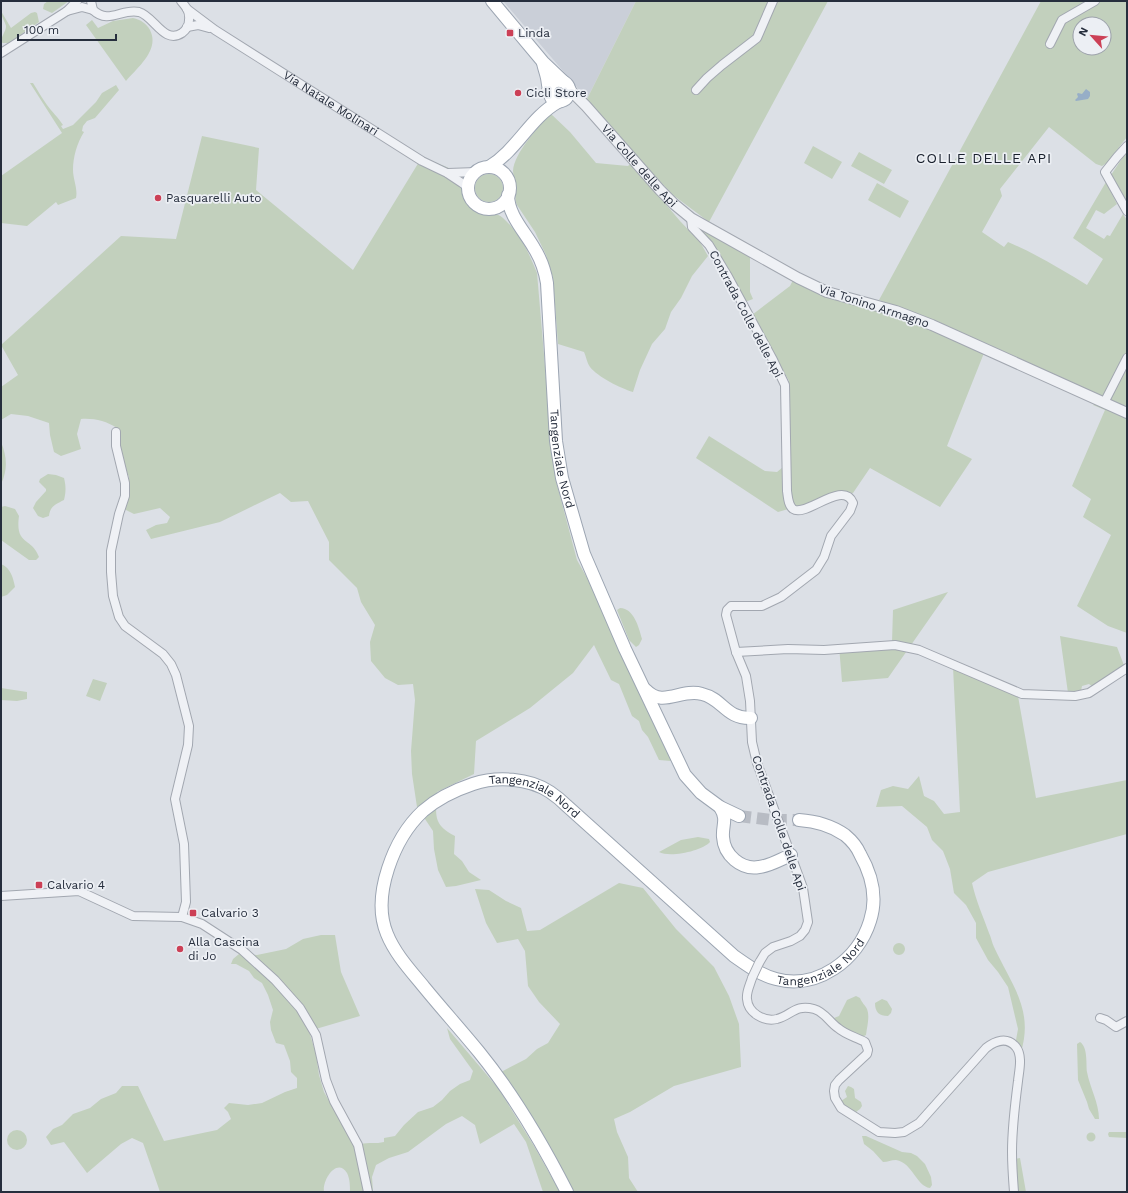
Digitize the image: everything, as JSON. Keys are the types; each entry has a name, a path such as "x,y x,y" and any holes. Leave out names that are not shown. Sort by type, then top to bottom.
{"main road":[{"name":"Via Colle delle Api","path":"492,1 543,62 566,83"},
{"name":"Via Colle delle Api","path":"543,62 547,77 548,92"},
{"path":"489,167 496,168 503,172 507,178 510,189 505,201 494,208 482,207 477,204 468,188 472,177 476,172 499,161 514,146 539,116 546,102 549,87 553,82 566,83 570,92 567,98 539,116"},
{"path":"548,92 552,99 560,102"},
{"path":"507,178 510,158 514,146"},
{"name":"Tangenziale Nord","path":"508,195 510,208 519,225 530,240 545,271 547,283 556,441 562,478 584,554 626,649 685,775 701,793 720,807 738,816 725,823"},
{"name":"Tangenziale Nord","path":"494,208 503,212 519,225"},
{"path":"645,689 650,694 662,698 669,698 692,692 703,694 714,699 736,717 743,719 751,718"},
{"path":"660,722 659,711 661,706 669,698"},
{"name":"Tangenziale Nord","path":"567,1192 525,1116 480,1054 409,969 387,934 382,917 382,897 390,863 398,844 405,833 423,812 439,799 457,789 491,780 523,781 541,787 550,792 567,806 734,956 765,976 784,981 799,982 814,979 838,966 851,954 861,941 870,921 873,904 873,883 868,866 857,848 846,835 826,825 799,820"},
{"path":"720,807 723,812 725,823 723,836 725,848 732,858 742,865 754,868 760,867 791,855"}],"street":[{"path":"1,53 67,11 77,1"},
{"path":"90,1 93,10"},
{"name":"Via Natale Molinari","path":"181,1 187,8 215,30 422,161 462,182 468,188"},
{"path":"696,90 722,65 756,38 773,1"},
{"path":"1050,44 1062,20 1095,1"},
{"path":"67,11 82,7 107,16 115,16 127,11 140,12 151,18 161,31 169,35 180,34 187,26 189,18 187,8"},
{"name":"Via Natale Molinari","path":"187,26 198,24 215,30"},
{"name":"Via Colle delle Api","path":"566,83 660,190 691,218"},
{"name":"Via Colle delle Api","path":"560,102 577,103 590,111"},
{"path":"1127,146 1105,172 1127,211"},
{"name":"Via Natale Molinari","path":"447,173 476,172"},
{"name":"Via Tonino Armagno","path":"691,218 798,278 827,292 896,311 932,325 1127,414"},
{"name":"Contrada Colle delle Api","path":"691,218 692,227 709,245 727,275 785,385 787,491 790,505 796,510 811,507 829,498 840,495 852,499 853,503 850,511 831,536 824,557 816,570 781,596 762,606 731,606 727,610 726,615 736,652 746,676 750,701 752,742 757,763 802,888 808,922 805,930 800,936 791,941 773,947 765,953 752,978 748,991 747,999 749,1006 754,1014 763,1018 777,1019 798,1008 812,1009 824,1014 837,1028 865,1042 868,1050 867,1054 835,1085 835,1098 841,1108 879,1132 895,1134 913,1128 986,1048 994,1042 1000,1040 1006,1041 1016,1047 1020,1065 1012,1146 1014,1192"},
{"path":"1104,403 1127,358"},
{"path":"116,432 116,446 125,483 125,496 119,514 111,551 113,596 118,617 125,626 163,654 171,664 176,675 189,726 188,745 175,799 184,844 186,902 182,917"},
{"path":"736,652 824,650 895,645 919,650 1022,694 1075,696 1089,693 1127,668"},
{"path":"1,896 79,891 133,916 182,917 202,924 242,950 274,980 300,1008 316,1035 326,1080 334,1101 358,1145 368,1192"},
{"path":"1100,1018 1116,1027 1127,1021"}],"shaded area":[{"path":"503,1 636,1 587,99"}],"green space":[{"path":"48,1 69,1 52,13 43,9 44,4"},
{"path":"636,1 828,1 709,222 673,195 637,157 587,99"},
{"path":"1041,1 1127,1 1127,137 1107,163 1102,166 1096,164 1049,127 1000,189 1002,196 982,232 1004,247 1008,242 1087,285 1103,259 1073,238 1106,182 1117,204 1104,214 1096,210 1086,228 1104,239 1107,235 1110,236 1123,214 1127,220 1127,407 934,320 879,300"},
{"path":"1,11 11,28 31,13 35,12 37,13 39,22 9,43 3,43 1,40 6,26"},
{"path":"133,18 147,25 152,37 152,44 150,51 142,64 126,81 86,25 92,20 98,28 113,21"},
{"path":"30,83 33,83 47,105 61,122 63,129 73,125 96,102 102,93 116,85 119,90 95,118 87,121 83,126 82,131 84,132 77,145 73,165 76,198 58,205 56,202 27,226 1,223 1,176 62,133"},
{"path":"550,113 570,132 596,163 628,166 631,163 680,221 700,242 708,256 692,276 681,298 671,312 665,329 652,344 640,370 633,392 622,388 598,375 589,365 584,352 558,344 553,278 546,255 535,232 516,203 516,184 513,175 514,164 533,133"},
{"path":"202,136 259,148 256,190 353,270 422,157 449,168 454,181 464,190 475,209 483,213 498,215 509,224 531,258 537,273 556,481 577,560 591,585 625,663 671,761 659,760 648,737 642,730 639,721 632,716 619,684 611,680 594,645 573,673 530,708 476,741 474,774 437,792 437,818 442,827 455,836 454,854 462,861 469,872 481,880 446,887 438,870 434,849 433,831 417,807 412,774 411,751 415,700 413,684 398,685 385,678 371,661 370,642 375,625 361,602 357,588 329,560 329,542 308,501 291,502 280,493 220,522 151,539 146,530 156,525 167,523 170,517 160,508 134,514 124,509 129,495 129,477 120,456 117,428 100,420 81,419 77,434 81,449 61,456 54,452 49,423 28,416 11,414 1,420 1,387 18,375 1,345 121,236 176,239"},
{"path":"813,146 842,162 832,179 804,163"},
{"path":"1127,151 1127,202 1111,175"},
{"path":"859,152 892,170 884,184 851,166"},
{"path":"489,174 499,178 503,188 499,198 489,202 479,198 475,188 479,178"},
{"path":"877,183 909,201 900,218 868,200"},
{"path":"698,228 750,256 750,292 753,299 745,302 711,241"},
{"path":"793,280 899,316 984,353 947,446 972,459 940,507 870,468 853,493 837,492 813,502 778,512 696,458 709,436 765,471 777,472 783,467 789,468 789,381 752,315 790,286"},
{"path":"1096,402 1127,416 1127,633 1108,626 1077,606 1111,535 1083,517 1091,499 1072,486 1105,410 1093,405"},
{"path":"1,442 5,452 6,468 1,484"},
{"path":"48,474 64,478 65,494 64,500 52,508 49,516 43,518 38,516 33,508 36,502 46,491 46,489 39,482 40,479"},
{"path":"5,506 15,509 19,516 18,526 21,537 36,550 39,557 36,560 29,560 1,540 1,507"},
{"path":"1,564 9,571 15,587 7,595 1,597"},
{"path":"948,592 888,678 842,682 839,646 892,642 893,610"},
{"path":"620,608 629,611 635,619 642,639 636,647 629,640 617,610"},
{"path":"1060,636 1117,647 1125,668 1093,687 1089,684 1082,686 1081,691 1068,693"},
{"path":"953,667 1018,696 1036,798 1127,780 1127,834 988,872 972,883 993,945 1019,997 1023,1010 1025,1023 1021,1052 1016,1040 1018,1029 1008,987 988,960 976,938 976,923 966,905 954,893 950,869 943,851 932,840 927,827 902,806 876,807 881,790 893,786 908,789 919,776 924,796 934,801 944,814 960,812"},
{"path":"93,679 107,683 100,701 86,696"},
{"path":"1,688 27,692 27,699 17,701 1,700"},
{"path":"698,837 709,839 710,842 700,848 686,853 664,854 659,852 681,840"},
{"path":"619,883 643,888 676,929 714,967 729,996 739,1024 741,1067 674,1086 630,1112 614,1119 617,1132 628,1157 629,1178 638,1192 571,1192 501,1072 526,1059 537,1049 548,1043 560,1024 539,1002 528,986 525,951 518,939 497,943 486,923 475,889 489,890 506,901 521,908 527,931 540,930"},
{"path":"321,935 335,935 341,972 360,1016 309,1031 316,1054 319,1075 324,1092 354,1145 364,1192 350,1192 347,1173 343,1169 339,1168 335,1169 328,1176 325,1182 324,1192 160,1192 143,1143 132,1138 121,1144 87,1173 64,1142 51,1145 46,1137 53,1129 62,1125 73,1114 90,1108 101,1099 116,1093 122,1086 138,1086 164,1141 217,1130 231,1119 228,1112 224,1108 229,1103 248,1105 262,1103 297,1088 297,1078 291,1072 290,1061 284,1045 276,1043 271,1030 270,1022 273,1010 262,983 254,978 249,971 236,964 231,964 233,959 239,954 257,955 286,949 303,939"},
{"path":"897,943 901,943 905,949 901,955 897,955 893,951 893,947"},
{"path":"856,996 860,998 868,1012 866,1035 862,1037 846,1030 834,1018 839,1016 847,1000"},
{"path":"882,999 887,1001 892,1009 888,1016 878,1013 876,1009 875,1003"},
{"path":"447,1028 498,1088 534,1146 560,1192 543,1192 526,1142 514,1124 480,1144 475,1125 462,1116 446,1124 408,1152 389,1158 376,1165 372,1177 373,1192 371,1192 360,1144 384,1142 384,1138 395,1136 418,1112 433,1107 450,1091 460,1084 470,1080 473,1071 450,1039"},
{"path":"1080,1042 1083,1044 1086,1056 1087,1072 1098,1107 1099,1119 1095,1119 1089,1109 1078,1080 1077,1044"},
{"path":"848,1086 854,1089 855,1098 861,1102 862,1106 856,1112 847,1110 841,1101 847,1097 845,1091"},
{"path":"17,1130 24,1133 27,1140 24,1147 17,1150 10,1147 7,1140 10,1133"},
{"path":"1091,1132 1096,1137 1091,1142 1086,1137"},
{"path":"1109,1132 1127,1132 1127,1138 1109,1137"},
{"path":"862,1136 866,1136 902,1152 911,1153 917,1156 925,1164 931,1177 932,1185 930,1188 921,1183 907,1165 902,1162 896,1160 883,1162 864,1144"},
{"path":"1020,1158 1026,1192 1018,1192 1015,1159"}],"water":[{"path":"1086,89 1090,92 1088,99 1076,101 1075,100 1078,97 1077,94 1082,94"}],"tunnel":[{"path":"739,816 772,820 799,820"}],"place":[{"name":"Linda","path":"510,33"},
{"name":"Cicli Store","path":"518,93"},
{"name":"Pasquarelli Auto","path":"158,198"},
{"name":"Calvario 4","path":"39,885"},
{"name":"Calvario 3","path":"193,913"},
{"name":"Alla Cascina di Jo","path":"180,949"}],"district":[{"name":"COLLE DELLE API","path":"984,158"}]}
